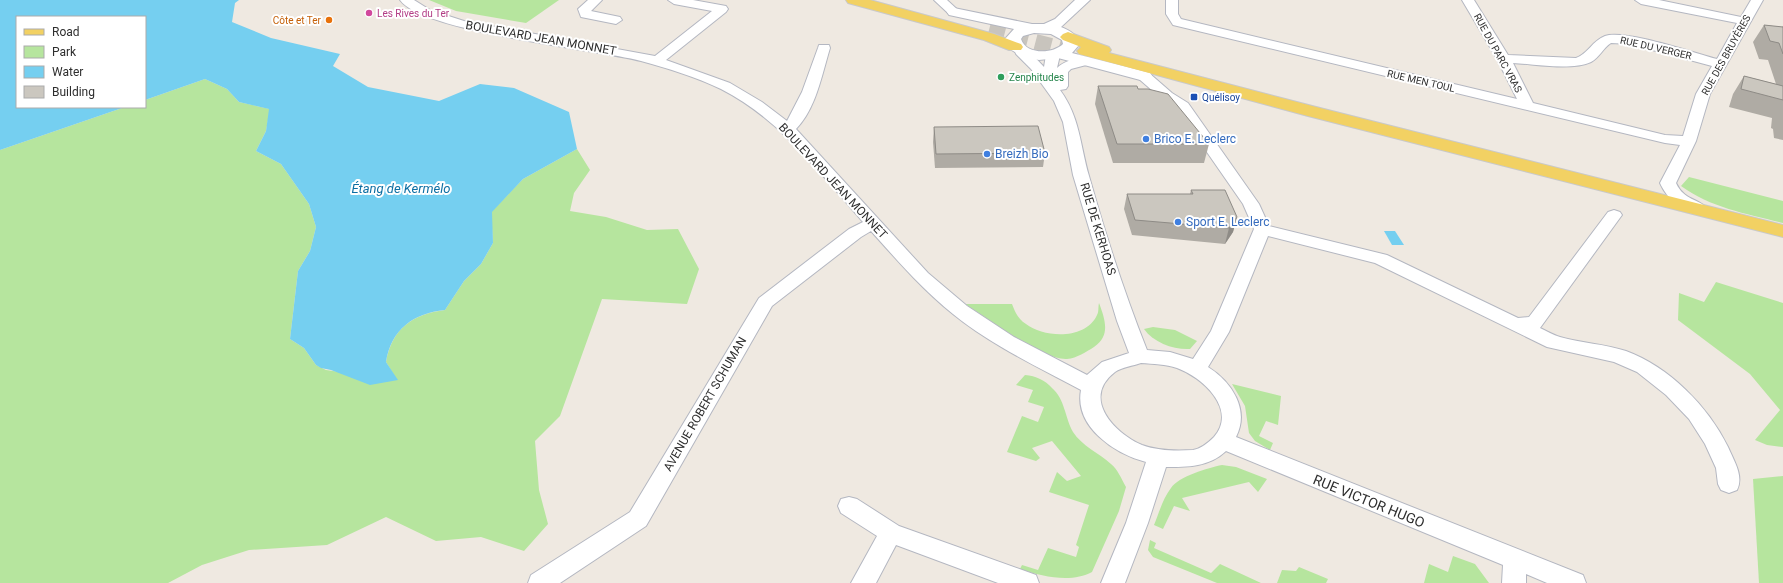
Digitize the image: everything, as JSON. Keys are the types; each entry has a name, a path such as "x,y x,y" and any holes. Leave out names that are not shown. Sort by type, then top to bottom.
{"main road":[{"path":"853,0 989,36 1018,49"},
{"path":"869,0 990,28 883,0"},
{"path":"902,0 954,12"},
{"path":"1068,37 1106,50 1462,153 1783,243"},
{"path":"1084,55 1462,153"},
{"path":"1144,76 1783,231"}],"street":[{"name":"BOULEVARD JEAN MONNET","path":"406,0 424,12 462,24 617,51 657,61 725,86 757,105 788,129 872,224 922,277 960,310 1007,342 1091,386"},
{"path":"596,0 584,8 585,14 616,20"},
{"path":"657,61 722,10 674,0"},
{"path":"940,0 954,12 1059,32 1068,37 1071,46 1067,50 1056,55"},
{"path":"1083,0 1060,22 1015,35 1013,42 1018,49 1033,54 1084,55 1144,76 1167,96 1183,106 1251,204 1262,229 1220,332 1197,369"},
{"name":"RUE MEN TOUL","path":"1172,0 1172,14 1177,22 1664,139 1686,146"},
{"name":"RUE DU PARC VRAS","path":"1468,0 1504,59 1528,107"},
{"path":"1641,0 1744,21"},
{"name":"RUE DES BRUYÈRES","path":"1699,210 1679,200 1671,192 1668,182 1686,146 1703,94 1757,0"},
{"name":"RUE DU VERGER","path":"1504,59 1577,62 1588,58 1600,44 1609,39 1617,39 1630,40 1720,64"},
{"path":"788,129 793,126 801,114 824,48"},
{"name":"RUE DE KERHOAS","path":"1018,49 1061,93"},
{"name":"RUE DE KERHOAS","path":"1056,55 1050,68 1061,93 1070,122 1081,175 1126,321 1140,356"},
{"path":"1061,93 1061,71 1066,66 1084,55"},
{"path":"1516,324 1534,323 1614,215"},
{"name":"AVENUE ROBERT SCHUMAN","path":"540,583 638,519 765,302 855,233 872,224"},
{"path":"1262,229 1381,259 1554,342 1619,356 1644,367 1673,390 1696,414 1714,440 1727,468 1729,484"},
{"path":"1140,356 1160,356 1179,361 1197,369 1216,384 1224,393 1231,407 1232,422 1224,441 1217,448 1201,456 1180,460 1158,458 1133,451 1111,438 1096,421 1090,403 1091,386 1098,374 1109,365 1123,359 1140,356"},
{"name":"RUE VICTOR HUGO","path":"1224,441 1262,458 1574,583"},
{"path":"1113,583 1137,523 1158,458"},
{"path":"849,506 891,533 1027,583"},
{"path":"863,583 891,533"},
{"path":"1514,583 1515,559"}],"green space":[{"path":"429,0 559,0 526,23 456,11"},
{"path":"205,79 227,89 239,102 270,109 266,131 256,151 281,164 309,204 316,227 310,251 298,271 290,339 304,348 316,365 326,370 397,380 386,362 393,341 405,325 413,320 423,315 445,310 464,281 481,264 493,243 491,212 523,179 577,149 590,170 574,193 570,211 606,217 647,230 678,229 699,269 687,304 602,299 560,416 535,441 539,490 548,524 524,551 481,537 436,541 386,517 327,545 249,550 202,565 168,583 0,583 0,150 122,108 146,108 146,100"},
{"path":"1689,177 1783,201 1783,223 1743,213 1705,200 1681,186"},
{"path":"1716,282 1783,303 1783,447 1767,445 1755,440 1780,410 1750,374 1678,320 1679,293 1704,302"},
{"path":"1099,303 1105,321 1105,332 1103,338 1088,351 1067,359 1057,358 1030,346 965,304 1012,304 1019,318 1034,329 1053,334 1064,334 1074,333 1084,329 1092,323 1098,314"},
{"path":"1153,327 1175,330 1197,341 1190,349 1171,347 1153,338 1144,329"},
{"path":"1025,375 1037,377 1056,392 1060,398 1073,432 1081,441 1113,466 1126,487 1119,511 1092,572 1084,575 1057,578 1020,569 1022,565 1038,570 1048,548 1076,557 1079,547 1076,545 1089,505 1049,492 1057,472 1067,481 1081,476 1052,441 1032,448 1040,458 1036,461 1007,452 1022,416 1038,422 1044,407 1028,402 1033,390 1016,385"},
{"path":"1232,384 1281,396 1278,425 1266,421 1259,436 1273,443 1270,450 1255,441 1249,433 1245,406"},
{"path":"1222,465 1236,467 1267,479 1258,492 1249,482 1182,498 1190,511 1174,506 1163,529 1154,525 1166,496 1175,484 1194,473"},
{"path":"1783,476 1783,583 1759,583 1753,479"},
{"path":"1150,540 1156,543 1154,548 1211,573 1220,564 1261,583 1217,583 1153,557 1148,550"},
{"path":"1453,556 1475,564 1489,583 1424,583 1429,564 1448,572"},
{"path":"1299,567 1328,579 1326,583 1277,583 1282,570 1296,571"}],"water":[{"name":"Étang de Kermélo","path":"0,0 239,0 235,3 232,22 271,38 340,54 333,66 368,87 439,101 480,84 514,88 569,112 577,149 523,179 492,212 493,243 481,264 464,281 445,310 433,312 414,319 398,332 389,351 386,362 398,380 370,385 331,370 321,368 316,365 304,348 290,339 298,271 310,251 316,227 309,204 281,164 256,151 266,131 269,109 239,102 227,89 205,79 146,100 146,16 16,16 16,108 122,108 0,150"},
{"path":"1384,231 1395,231 1404,245 1392,245"}],"building":[{"path":"1764,25 1783,27 1783,54 1779,43 1770,41"},
{"path":"1744,76 1783,86 1783,100 1741,89"},
{"path":"1098,86 1137,86 1138,89 1148,89 1168,94 1209,144 1117,144"},
{"path":"1038,126 1045,153 936,154 934,127"},
{"path":"1191,190 1225,190 1237,217 1229,228 1135,220 1127,194 1193,194"}],"tunnel":[{"path":"989,30 1082,54"}],"place":[{"name":"Les Rives du Ter","path":"369,13"},
{"name":"Côte et Ter","path":"329,20"},
{"name":"Zenphitudes","path":"1001,77"},
{"name":"Quélisoy","path":"1194,97"},
{"name":"Brico E. Leclerc","path":"1146,139"},
{"name":"Breizh Bio","path":"987,154"},
{"name":"Sport E. Leclerc","path":"1178,222"}]}
